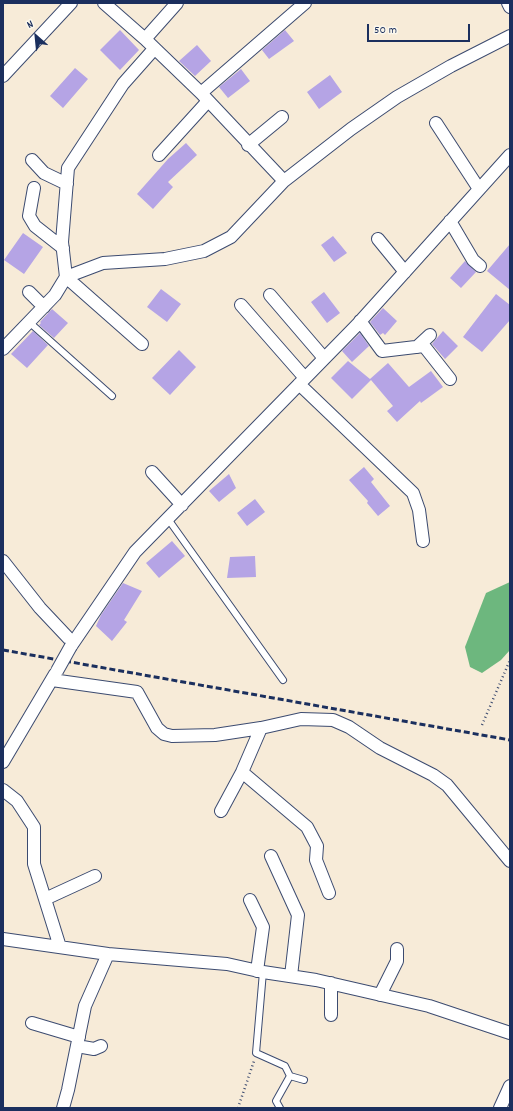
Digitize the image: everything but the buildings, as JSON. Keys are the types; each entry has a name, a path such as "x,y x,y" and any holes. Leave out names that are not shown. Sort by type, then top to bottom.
{"street":[{"path":"3,76 71,3"},
{"path":"104,3 145,39 205,97 248,145 284,181"},
{"path":"145,39 177,3"},
{"path":"158,155 205,97 306,3"},
{"path":"508,3 510,7"},
{"path":"3,350 55,295 66,277 103,263 165,259 204,251 231,237 284,181 351,129 397,97 451,66 510,36"},
{"path":"142,344 66,277 62,248 68,168 124,84 154,48"},
{"path":"248,145 282,117"},
{"path":"436,123 479,189"},
{"path":"3,762 72,645 136,552 360,321 510,155"},
{"path":"32,160 44,174 67,184"},
{"path":"34,188 29,216 35,226 62,248"},
{"path":"450,221 473,260 480,266"},
{"path":"378,239 405,272"},
{"path":"29,292 44,307"},
{"path":"270,295 324,358"},
{"path":"241,305 302,381 412,493 419,510 423,541"},
{"path":"360,321 382,351 424,346 450,379"},
{"path":"417,347 430,335"},
{"path":"152,472 182,504"},
{"path":"3,561 40,608 72,645"},
{"path":"54,676 137,692 157,728 168,735 184,737 215,735 261,728 301,719 333,720 349,727 380,748 434,775 447,785 510,861"},
{"path":"221,811 242,772 261,728"},
{"path":"242,772 308,827 317,846 316,860 329,893"},
{"path":"3,790 17,801 34,827 34,864 60,947"},
{"path":"271,856 298,916 291,976"},
{"path":"45,899 95,876"},
{"path":"250,900 263,927 260,971"},
{"path":"3,940 108,954 227,964 331,983 429,1006 510,1033"},
{"path":"380,995 397,961 397,949"},
{"path":"63,1108 85,1006 108,954"},
{"path":"331,983 331,1015"},
{"path":"32,1023 94,1049 101,1046"},
{"path":"500,1108 510,1086"}],"lane":[{"path":"29,322 112,396"},
{"path":"168,519 283,680"},
{"path":"260,971 256,1053 285,1066 290,1076 304,1080"},
{"path":"280,1108 276,1101 290,1076"}],"path":[{"path":"482,725 510,660"},
{"path":"238,1108 256,1053"}],"green space":[{"path":"510,582 510,650 501,660 482,673 470,667 465,647 486,593"}],"railway":[{"path":"3,650 510,740"}]}
